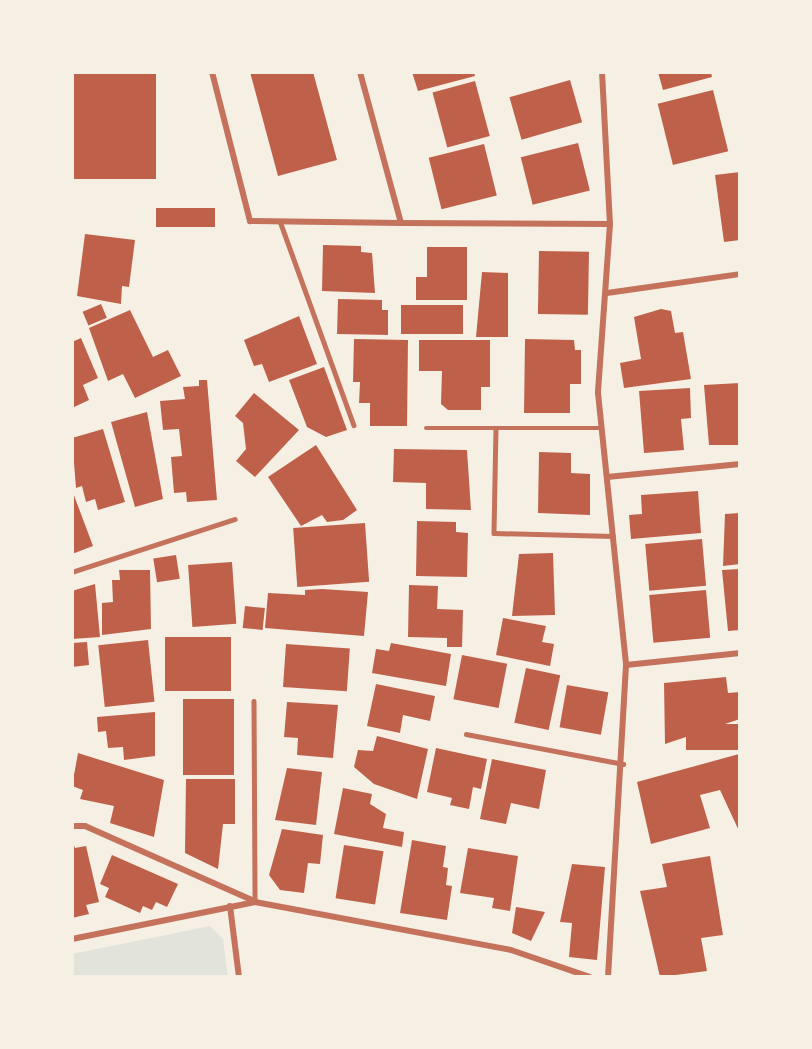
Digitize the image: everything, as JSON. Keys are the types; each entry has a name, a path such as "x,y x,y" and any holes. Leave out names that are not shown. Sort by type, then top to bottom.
{"street":[{"path":"212,72 250,221 610,224"},
{"path":"360,72 400,223"},
{"path":"602,72 610,224 607,292 598,393 626,665 608,977"},
{"path":"607,292 740,274"},
{"path":"606,477 740,464"},
{"path":"626,665 740,653"},
{"path":"72,825 85,826 255,902 511,950 590,977"},
{"path":"72,939 255,902"},
{"path":"230,906 239,977"}],"lane":[{"path":"279,221 354,425"},
{"path":"426,428 602,428"},
{"path":"496,428 494,533 613,536"},
{"path":"72,572 236,519"},
{"path":"254,701 255,902"},
{"path":"466,734 622,764"}],"shaded area":[{"path":"210,926 223,939 228,977 72,977 72,954"}],"building":[{"path":"72,72 156,72 156,179 72,179"},
{"path":"250,72 313,72 337,160 278,176"},
{"path":"412,72 474,72 475,76 418,91"},
{"path":"658,72 711,72 712,77 663,90"},
{"path":"570,80 582,122 522,140 509,97"},
{"path":"475,81 490,136 447,147 432,92"},
{"path":"713,90 728,151 673,165 658,104"},
{"path":"578,143 590,191 533,205 521,157"},
{"path":"484,144 497,195 442,209 429,158"},
{"path":"740,172 740,240 724,242 715,175"},
{"path":"156,208 215,208 215,227 156,227"},
{"path":"85,234 135,240 129,287 122,286 121,304 77,296"},
{"path":"323,245 361,246 361,252 372,253 375,293 322,291"},
{"path":"427,247 467,247 467,300 416,300 416,277 427,277"},
{"path":"539,251 589,252 588,315 538,314"},
{"path":"482,272 508,273 508,337 476,337"},
{"path":"338,299 382,300 382,310 388,310 388,335 337,334"},
{"path":"101,304 107,318 88,326 83,312"},
{"path":"401,305 463,305 463,334 401,334"},
{"path":"661,309 671,311 675,333 683,332 691,379 624,388 620,363 641,359 634,317"},
{"path":"130,310 153,357 168,350 181,376 135,398 123,374 108,381 89,328"},
{"path":"299,316 317,364 269,382 262,364 254,366 244,340"},
{"path":"81,338 98,378 83,385 89,400 72,408 72,342"},
{"path":"354,339 408,340 407,426 370,426 370,403 359,403 360,382 353,382"},
{"path":"525,339 574,340 575,350 581,350 581,384 570,384 570,413 524,413"},
{"path":"419,340 490,340 490,387 481,387 481,410 448,410 441,404 442,371 419,371"},
{"path":"324,367 347,430 326,437 307,427 289,380"},
{"path":"199,380 207,380 217,500 187,502 186,492 174,493 171,457 182,456 179,429 163,430 160,401 185,399 183,387 199,386"},
{"path":"740,383 740,445 709,445 704,385"},
{"path":"690,388 691,418 681,419 684,450 644,453 639,391"},
{"path":"254,393 299,430 255,477 236,461 246,449 243,423 235,416"},
{"path":"147,412 163,499 135,507 111,422"},
{"path":"103,429 125,502 98,510 95,499 86,502 82,486 76,488 72,438"},
{"path":"316,445 357,510 343,520 327,522 322,515 301,526 268,477"},
{"path":"394,449 467,450 471,510 426,509 426,483 393,482"},
{"path":"539,452 571,453 571,473 590,474 590,515 538,513"},
{"path":"72,490 93,546 72,554"},
{"path":"698,491 701,533 631,539 629,515 642,514 641,495"},
{"path":"740,513 740,564 723,566 725,514"},
{"path":"417,521 456,522 456,532 468,533 467,577 416,576"},
{"path":"365,523 369,582 297,587 293,528"},
{"path":"702,539 706,586 649,591 645,544"},
{"path":"553,553 555,615 512,616 519,554"},
{"path":"176,555 180,579 157,582 153,559"},
{"path":"232,562 236,624 192,627 188,565"},
{"path":"740,569 740,630 728,631 722,570"},
{"path":"119,570 150,570 151,629 102,635 102,603 113,602 112,580 120,580"},
{"path":"95,584 100,637 72,639 72,591"},
{"path":"409,585 438,586 437,609 463,610 462,647 447,647 447,638 408,637"},
{"path":"305,590 368,592 364,636 265,628 268,593 305,595"},
{"path":"706,590 710,638 653,643 649,595"},
{"path":"245,606 265,608 263,630 243,628"},
{"path":"503,618 546,626 542,642 554,644 550,666 496,655"},
{"path":"165,637 231,637 231,691 165,691"},
{"path":"148,640 154,702 105,707 98,645"},
{"path":"87,642 89,665 72,667 72,643"},
{"path":"391,643 451,654 446,686 372,673 376,649 389,651"},
{"path":"286,644 350,648 347,691 283,687"},
{"path":"462,655 507,664 499,708 453,699"},
{"path":"526,668 560,675 549,730 514,723"},
{"path":"726,677 728,693 740,692 740,719 665,744 664,683"},
{"path":"376,684 435,696 430,721 403,715 400,733 367,726"},
{"path":"567,685 608,692 601,735 560,727"},
{"path":"183,699 234,699 234,775 183,775"},
{"path":"287,702 338,705 333,758 297,755 298,738 284,737"},
{"path":"155,712 155,756 124,760 123,747 108,748 106,731 98,732 97,717"},
{"path":"686,724 740,724 740,750 686,750"},
{"path":"377,736 428,749 417,799 374,784 354,767 358,750 373,751"},
{"path":"436,748 487,759 481,789 473,787 469,809 450,805 452,798 427,792"},
{"path":"78,753 164,780 154,837 110,823 114,806 80,799 83,790 72,786"},
{"path":"739,754 740,833 720,790 700,795 710,828 651,844 637,782"},
{"path":"492,759 546,770 539,809 511,803 506,824 480,819"},
{"path":"287,768 322,772 316,825 275,820"},
{"path":"186,779 235,779 235,824 223,824 218,869 185,853"},
{"path":"343,788 372,794 370,804 386,814 383,828 404,832 402,847 334,834"},
{"path":"282,829 323,835 320,864 308,863 304,893 280,890 269,875"},
{"path":"72,839 75,848 86,846 99,902 86,905 89,914 72,918"},
{"path":"412,840 446,846 443,867 448,868 446,885 452,886 447,920 400,913"},
{"path":"344,845 384,851 375,905 336,898"},
{"path":"468,848 518,856 510,911 492,908 494,898 460,893"},
{"path":"112,855 178,884 167,907 156,902 152,910 143,906 140,913 105,897 109,888 100,884"},
{"path":"710,856 723,935 701,938 707,971 660,977 640,891 667,887 662,864"},
{"path":"572,864 605,867 597,960 569,957 572,923 560,922"},
{"path":"516,907 545,912 531,941 512,933"}]}
